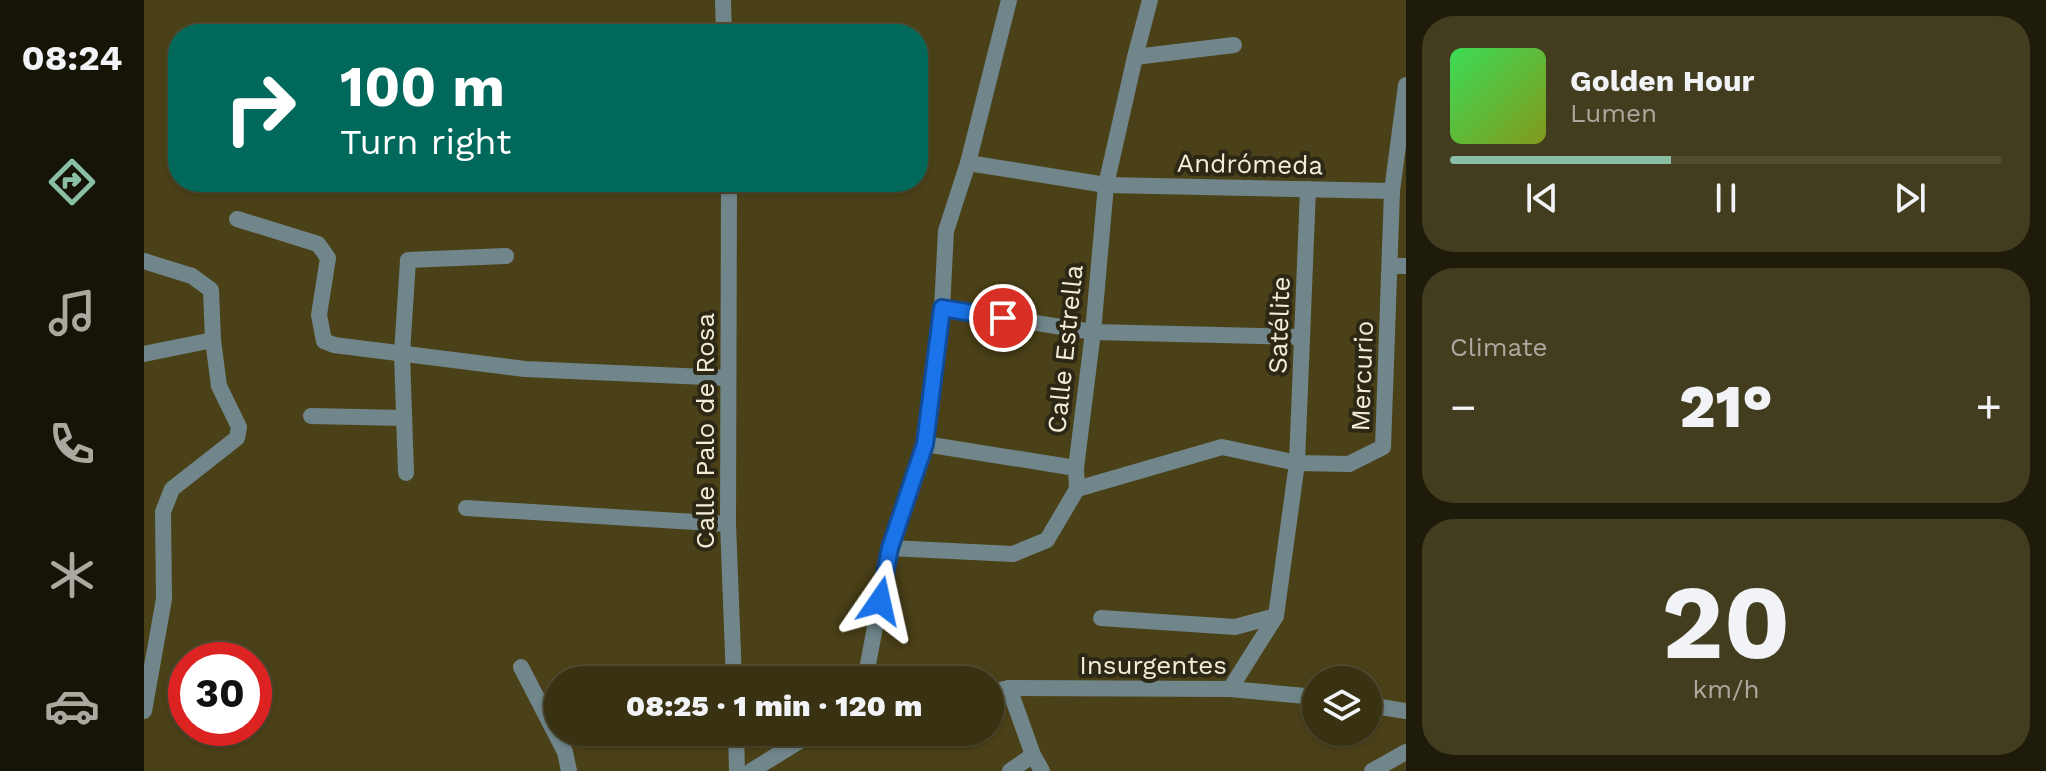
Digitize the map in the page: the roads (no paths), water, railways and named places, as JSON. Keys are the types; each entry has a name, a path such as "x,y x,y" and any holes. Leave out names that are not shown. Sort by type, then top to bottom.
{"street":[{"path":"723,0 724,24"},
{"path":"868,666 890,548 925,444 942,308 946,231 968,163 1009,0"},
{"name":"Calle Estrella","path":"1077,489 1076,468 1093,332 1106,185 1150,0"},
{"path":"1135,57 1234,45"},
{"name":"Mercurio","path":"1077,489 1222,447 1297,463 1349,464 1383,447 1398,266 1392,191 1406,85"},
{"name":"Andrómeda","path":"968,163 1106,185 1392,191"},
{"name":"Satélite","path":"1276,616 1297,463 1308,189"},
{"name":"Calle Palo de Rosa","path":"729,192 728,524 733,666"},
{"path":"237,219 318,244 328,258 319,315 324,341 334,345 525,369 728,378"},
{"path":"406,473 402,354 408,260 506,256"},
{"path":"144,261 192,276 211,290 219,386 239,427 237,438 172,489 163,512 164,599 144,711"},
{"path":"942,308 1093,332 1302,337"},
{"path":"144,354 213,340"},
{"path":"311,416 404,418"},
{"path":"925,444 1076,468"},
{"path":"890,548 1013,554 1047,540 1077,489"},
{"path":"466,508 728,524"},
{"path":"1101,618 1235,627 1276,616"},
{"path":"1230,689 1276,616"},
{"path":"521,667 565,752 569,771"},
{"path":"1009,688 1033,755 1042,771"},
{"name":"Insurgentes","path":"1004,689 1230,689 1302,696"},
{"path":"1382,707 1406,711"},
{"path":"736,746 737,771"},
{"path":"751,771 792,746"},
{"path":"1372,771 1406,752"},
{"path":"1010,771 1033,755"}]}
